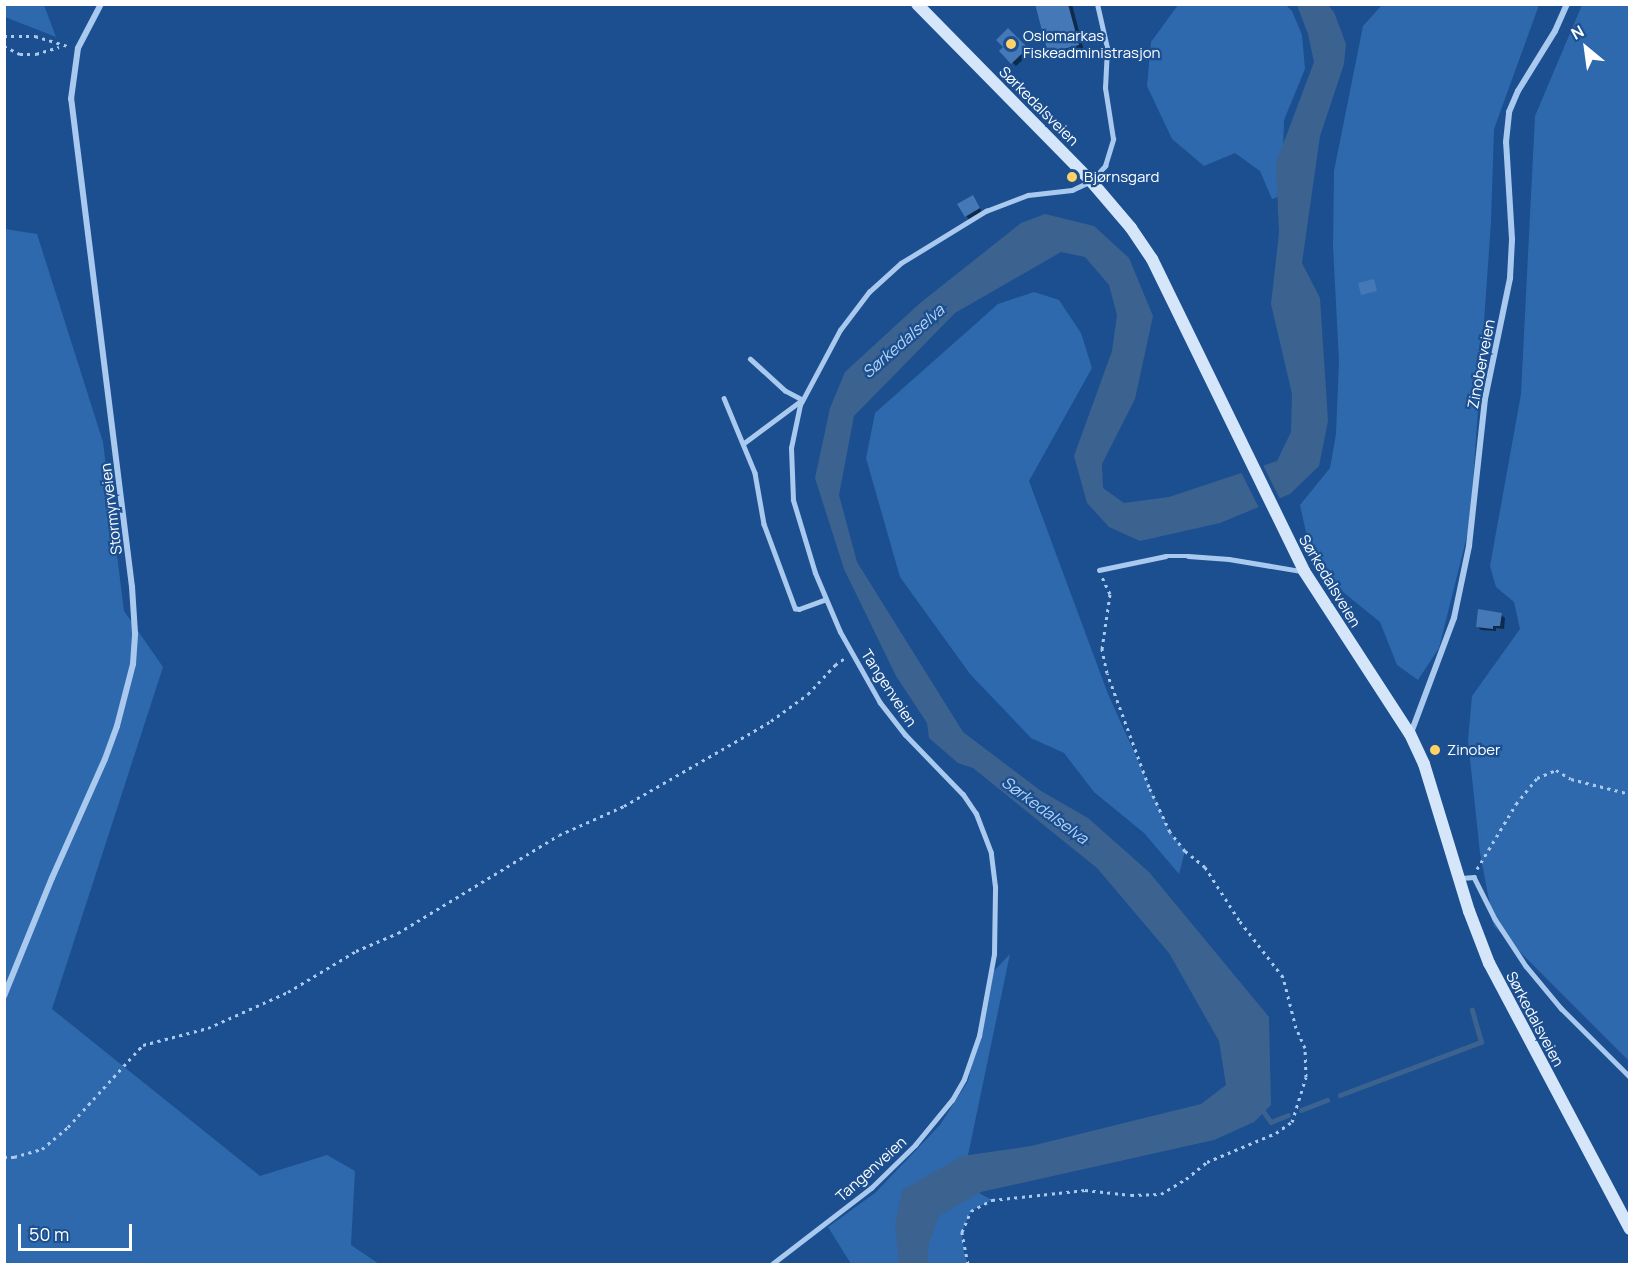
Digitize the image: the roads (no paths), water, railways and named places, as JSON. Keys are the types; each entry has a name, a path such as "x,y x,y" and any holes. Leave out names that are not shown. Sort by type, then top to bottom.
{"street":[{"name":"Stormyrveien","path":"4,996 52,878 105,759 117,726 133,664 135,633 132,586 73,120 72,75 78,48 101,4"},
{"name":"Sørkedalsveien","path":"917,4 1091,181 1131,228 1157,268 1243,450 1304,572 1410,734 1424,764 1478,936 1506,998 1629,1229"},
{"name":"Zinoberveien","path":"1410,734 1454,618 1469,546 1486,392 1510,278 1511,220 1506,142 1509,112 1518,91 1555,31 1567,4"}],"lane":[{"path":"1091,181 1105,166 1113,139 1105,88 1107,48 1097,4"},
{"name":"Tangenveien","path":"772,1264 871,1188 937,1121 964,1079 972,1058 979,1036 994,954 995,887 991,853 976,814 963,795 893,720 852,654 824,600 793,500 791,448 802,400 840,330 870,292 901,263 986,211 1028,195 1072,190 1091,181"},
{"path":"744,443 802,400 785,391 750,359"},
{"path":"724,398 755,473 764,524 795,608 799,609 824,600"},
{"path":"1099,570 1166,556 1188,556 1229,559 1304,572"},
{"path":"1459,878 1474,877 1495,919 1526,966 1561,1008 1629,1077"}],"water":[{"name":"Sørkedalselva","path":"1297,5 1328,5 1334,12 1346,44 1344,64 1320,136 1302,263 1320,298 1328,421 1319,466 1290,494 1220,523 1140,541 1109,527 1087,503 1074,456 1112,351 1117,315 1109,285 1085,257 1061,252 955,313 854,416 839,495 857,562 963,732 1041,791 1088,818 1149,872 1269,1017 1271,1105 1254,1122 1214,1140 981,1192 939,1216 929,1244 927,1264 899,1264 895,1225 902,1190 962,1156 1031,1146 1201,1104 1226,1085 1219,1041 1169,953 1097,868 973,768 958,763 929,738 927,723 896,676 844,569 815,478 830,408 845,372 919,304 1021,223 1045,214 1094,226 1129,258 1153,316 1135,399 1102,464 1103,488 1124,503 1169,497 1277,461 1291,432 1292,394 1271,304 1279,233 1276,163 1314,62 1308,34"}],"waterway":[{"path":"1340,1095 1481,1042 1472,1010"},
{"path":"1301,1110 1327,1100"},
{"path":"1264,1112 1271,1122 1288,1115"}],"place":[{"name":"Oslomarkas Fiskeadministrasjon","path":"1011,44"},
{"name":"Bjørnsgard","path":"1072,177"},
{"name":"Zinober","path":"1435,750"}]}
